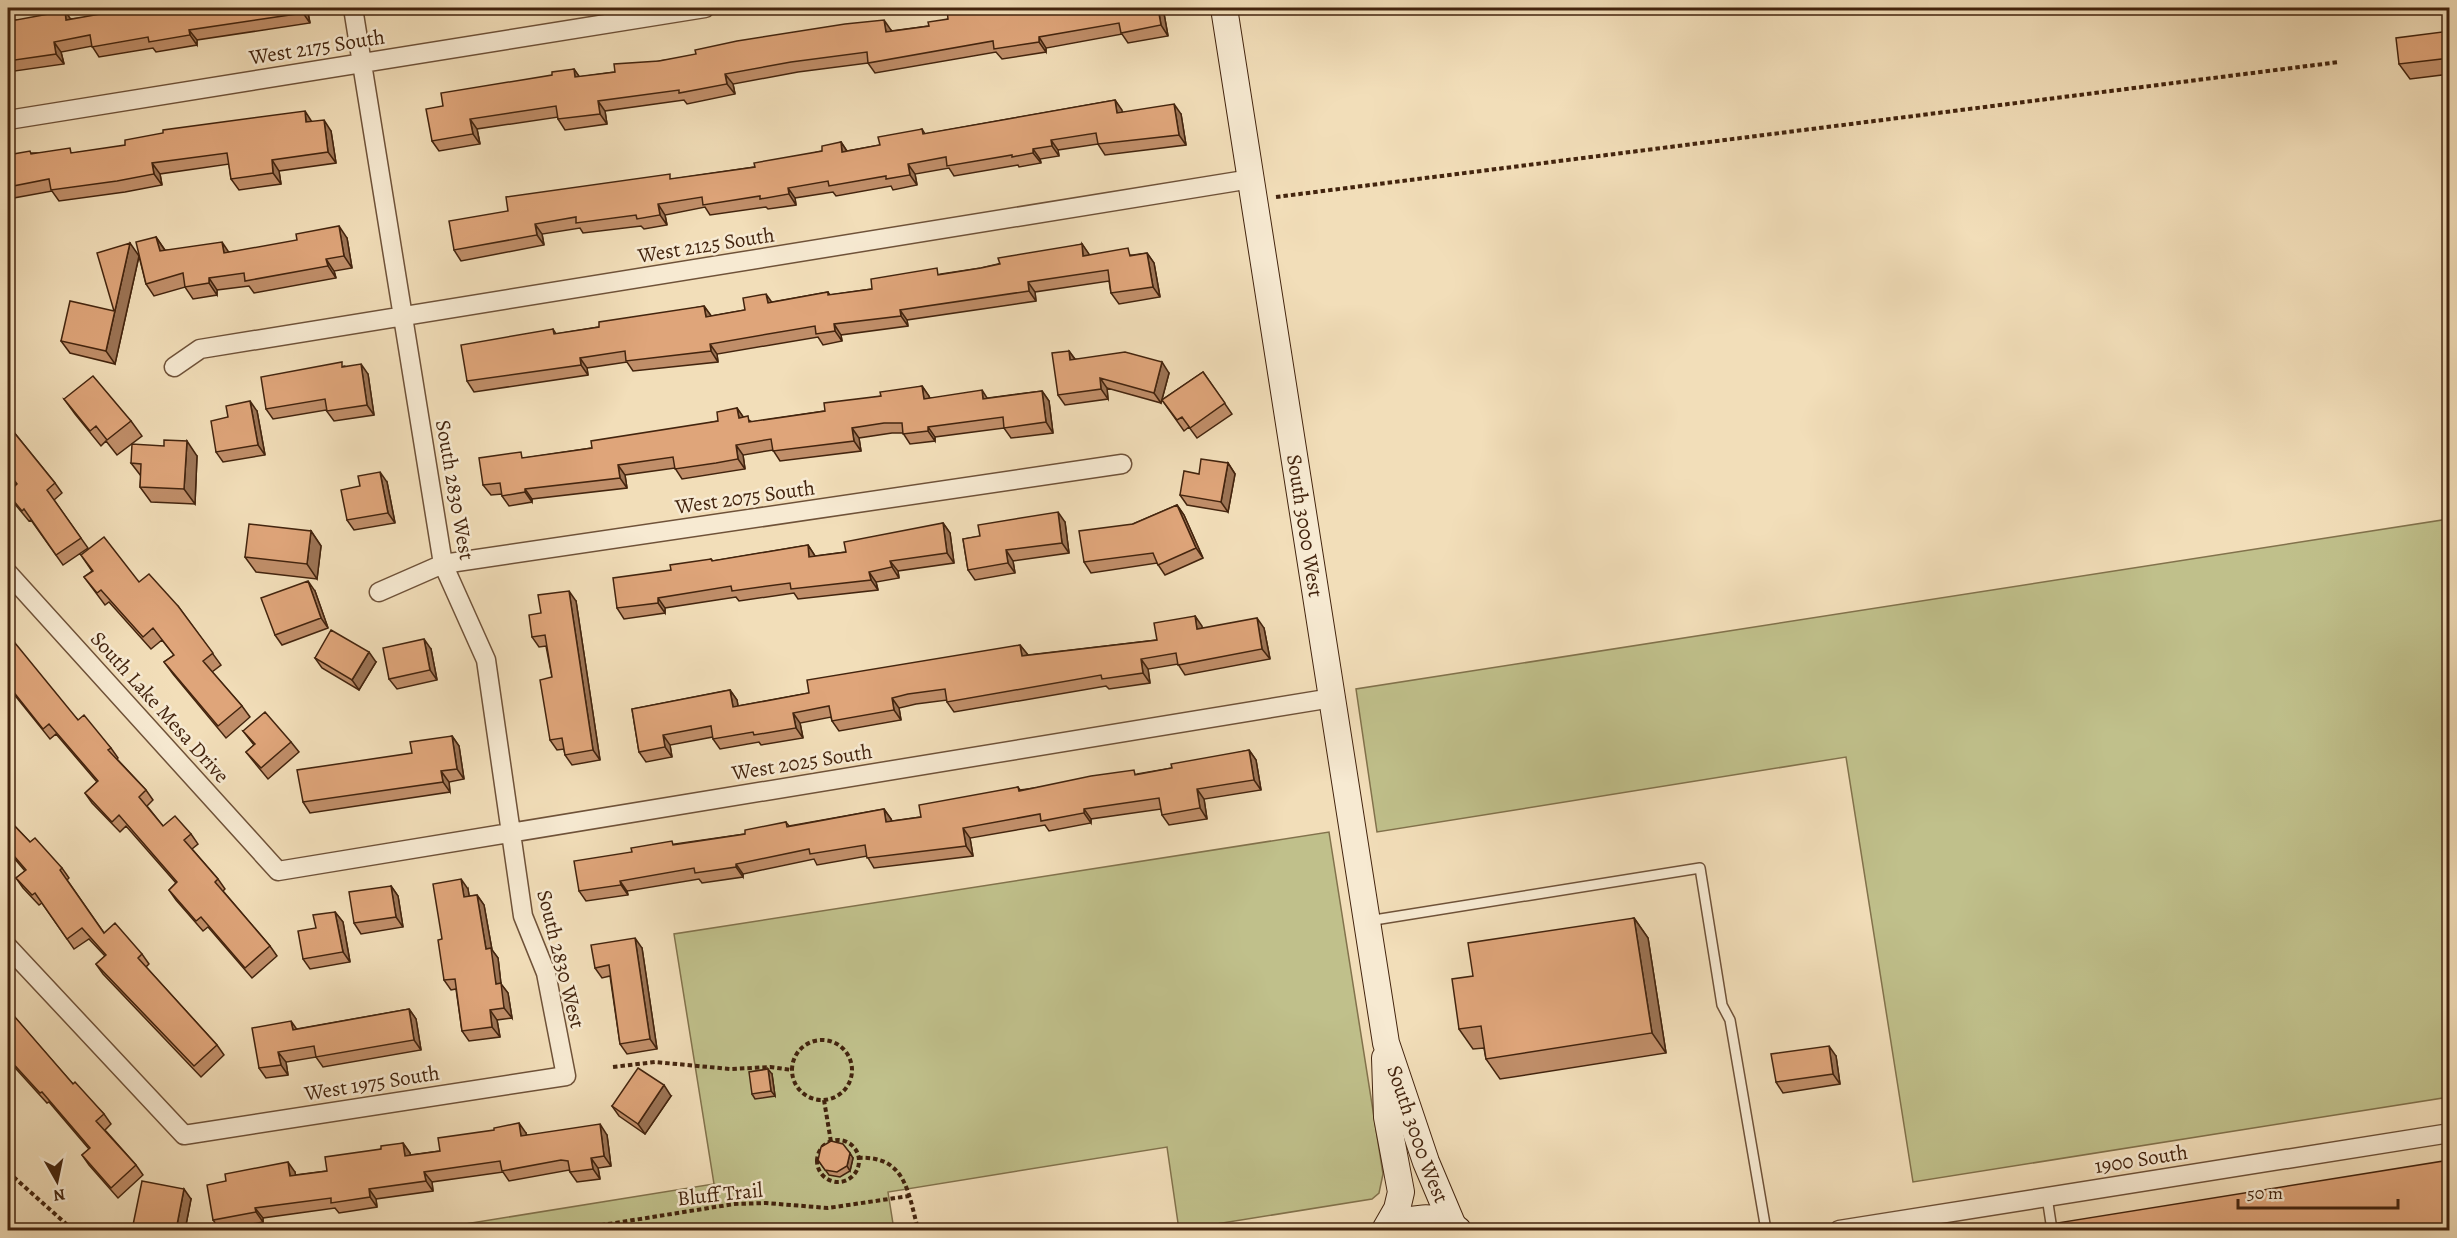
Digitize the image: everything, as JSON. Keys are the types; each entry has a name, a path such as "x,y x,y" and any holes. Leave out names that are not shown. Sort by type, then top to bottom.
{"street":[{"name":"South 2830 West","path":"353,8 443,564 486,660 523,916 546,973 566,1076"},
{"name":"West 2175 South","path":"8,120 705,8"},
{"name":"South 3000 West","path":"1224,8 1386,1043 1426,1162 1455,1228"},
{"name":"West 2125 South","path":"174,367 200,349 403,316 1252,189"},
{"name":"West 2075 South","path":"379,592 443,564 1122,464"},
{"name":"South Lake Mesa Drive","path":"8,573 278,871"},
{"name":"West 2025 South","path":"278,871 1332,698"},
{"name":"West 1975 South","path":"8,947 184,1135 566,1076"},
{"name":"South 3000 West","path":"1386,1043 1383,1083 1386,1117 1401,1192 1397,1209 1386,1230"},
{"name":"1900 South","path":"1839,1230 2450,1133"},
{"path":"1386,1230 1399,1223 1417,1218 1436,1219 1455,1228"}],"lane":[{"path":"1367,921 1700,868 1722,1005 1730,1020 1766,1230"},
{"path":"2047,1197 2052,1230"}],"path":[{"path":"1252,189 2339,62"},
{"path":"827,1040 842,1047 852,1064 851,1080 838,1095 824,1100 802,1092 794,1081 792,1070 798,1051 811,1041 827,1040"},
{"path":"613,1067 655,1062 730,1069 770,1067 792,1070"},
{"path":"824,1100 831,1142"},
{"path":"844,1141 850,1144 858,1158 858,1169 849,1179 836,1182 823,1176 817,1163 820,1150 831,1142 844,1141"},
{"path":"858,1158 882,1160 894,1167 901,1175 918,1229"},
{"path":"8,1172 73,1230"},
{"name":"Bluff Trail","path":"571,1230 734,1204 766,1203 828,1208 909,1196"}],"green space":[{"path":"2449,519 2449,1097 1913,1182 1846,757 1377,832 1356,689"},
{"path":"1329,832 1383,1174 1379,1193 1372,1199 1179,1230 1167,1147 888,1192 894,1230 428,1230 714,1184 674,934"}],"building":[{"path":"166,8 302,8 303,13 189,30 190,35 149,42 148,37 92,47 90,35 54,42 56,54 8,61 8,12 11,21 65,11 66,20 128,9 129,14"},
{"path":"1015,8 1016,11 1042,8 1158,8 1161,25 1121,33 1119,23 1039,37 1039,42 994,49 993,41 868,63 867,52 791,62 725,74 727,84 679,93 679,90 598,101 600,114 558,119 556,106 470,119 473,134 432,141 426,109 443,106 441,93 552,75 552,72 574,69 575,77 615,72 614,64 659,61 696,54 695,50 737,41 845,24 884,20 886,32 929,26 928,22 948,19 947,10"},
{"path":"2450,31 2450,58 2399,64 2396,38"},
{"path":"1115,100 1117,113 1174,104 1179,135 1098,144 1096,133 1051,140 1052,146 1033,149 1033,153 1012,157 1012,155 947,166 946,157 908,164 910,175 886,179 886,176 829,186 828,181 788,188 789,194 760,199 760,196 703,205 702,197 658,204 660,215 637,219 636,215 576,223 576,217 535,224 537,235 454,250 449,221 508,211 506,197 670,174 670,179 755,167 754,163 822,151 822,146 841,142 842,152 880,145 878,137 922,129 923,134"},
{"path":"305,111 306,122 324,120 328,152 272,160 273,173 231,179 227,153 152,163 154,174 117,181 51,190 49,179 8,187 8,155 70,148 71,153 125,145 125,140 163,133 163,130"},
{"path":"339,226 344,256 326,259 328,266 245,281 244,273 209,278 209,283 185,287 183,273 146,284 136,242 156,237 160,251 222,242 224,253 297,240 296,234"},
{"path":"130,243 106,351 61,341 70,301 114,311 97,253"},
{"path":"1082,244 1083,256 1128,248 1130,256 1147,253 1153,287 1111,293 1108,270 1028,282 1029,291 900,310 901,316 834,324 835,331 816,334 815,326 710,344 711,351 626,361 625,351 580,358 581,365 467,381 461,345 553,329 554,334 599,327 599,322 704,306 706,317 745,310 743,298 766,294 768,303 828,292 828,295 872,289 871,279 937,268 938,275 981,268 1000,264 998,258"},
{"path":"1069,351 1070,360 1125,352 1162,362 1154,393 1100,378 1101,389 1058,395 1052,353"},
{"path":"342,362 342,367 361,364 367,405 327,411 325,399 266,409 261,377"},
{"path":"1203,372 1225,403 1190,428 1182,417 1177,420 1162,400"},
{"path":"93,376 131,421 107,440 96,426 90,431 64,399"},
{"path":"922,386 924,399 982,390 983,399 1042,391 1046,422 1004,428 1003,417 928,427 928,431 903,434 902,423 884,423 852,428 854,441 773,451 771,439 736,445 738,459 716,463 675,469 673,457 618,465 620,478 525,489 525,492 502,496 500,483 483,485 479,458 521,452 522,458 592,448 591,441 718,421 717,412 737,408 739,418 748,416 749,422 825,411 824,403 881,396 880,392"},
{"path":"250,401 258,445 216,452 211,421 228,417 226,406"},
{"path":"8,425 55,483 47,490 81,538 56,555 24,509 22,511 8,494 17,484 8,472"},
{"path":"164,440 187,441 184,489 140,487 141,464 131,463 132,444 164,446"},
{"path":"1201,459 1228,463 1221,502 1180,495 1184,471 1199,474"},
{"path":"380,472 388,513 347,520 341,490 360,486 358,476"},
{"path":"1177,505 1196,548 1158,565 1153,553 1084,562 1079,531 1133,524"},
{"path":"1058,512 1062,543 1006,550 1008,563 968,570 963,539 980,536 978,525"},
{"path":"943,523 947,553 890,561 892,567 869,572 871,580 791,589 790,583 732,591 731,586 658,598 658,603 617,608 613,578 671,570 670,565 711,559 712,561 808,545 809,557 846,552 844,542"},
{"path":"249,524 311,531 307,564 245,557"},
{"path":"104,537 139,582 149,574 178,606 213,653 203,661 242,706 218,726 164,662 174,655 153,628 143,637 101,590 97,593 84,577 93,571 81,555"},
{"path":"308,581 321,618 275,635 261,598"},
{"path":"569,591 593,750 565,755 562,738 550,740 540,680 552,677 545,635 532,637 529,615 541,613 538,595"},
{"path":"1195,616 1197,629 1257,618 1262,649 1178,665 1176,653 1141,659 1143,673 1102,679 1101,675 947,702 945,689 908,694 892,698 894,710 832,721 829,706 793,713 796,728 713,739 711,726 663,735 665,747 639,752 632,709 730,690 733,707 809,693 807,680 1020,645 1022,656 1157,640 1154,623"},
{"path":"331,630 369,652 352,680 315,658"},
{"path":"424,639 430,670 389,679 383,648"},
{"path":"15,643 78,720 84,715 111,748 108,750 146,790 139,797 163,826 175,816 191,834 184,840 218,879 215,882 270,946 245,968 201,917 196,921 169,890 177,882 119,815 112,822 85,793 98,781 49,724 43,729 8,685 8,649"},
{"path":"265,712 291,742 261,768 246,752 255,744 243,731"},
{"path":"452,736 457,769 441,771 443,782 303,802 297,770 412,753 410,742"},
{"path":"1249,750 1254,780 1197,789 1200,808 1162,815 1159,798 1084,809 1084,813 1041,821 1040,814 963,828 966,846 867,858 865,845 810,854 809,849 736,864 736,867 695,873 694,868 620,881 621,885 579,891 574,861 632,852 631,848 672,841 673,845 745,834 745,830 786,822 787,827 884,809 886,822 921,817 919,805 1018,787 1019,791 1091,776 1134,770 1135,775 1172,768 1171,764"},
{"path":"8,819 30,842 35,838 62,868 60,870 104,933 115,923 142,954 138,958 217,1045 194,1066 96,964 106,955 82,928 67,939 35,893 32,895 16,878 26,870 8,849"},
{"path":"461,879 464,897 477,895 486,949 491,948 496,984 501,983 504,1008 490,1010 492,1027 462,1031 455,979 444,980 438,940 442,939 433,884"},
{"path":"391,886 396,917 354,923 349,892"},
{"path":"335,912 343,952 303,959 298,931 316,928 313,915"},
{"path":"1634,918 1652,1033 1486,1059 1481,1026 1459,1029 1452,979 1473,976 1468,943"},
{"path":"635,938 650,1039 620,1044 609,965 595,968 591,945"},
{"path":"8,1009 73,1084 75,1082 104,1114 96,1121 136,1165 111,1188 82,1155 90,1148 42,1092 40,1093 8,1058"},
{"path":"409,1009 414,1040 316,1057 314,1046 278,1052 281,1065 259,1068 252,1028 291,1021 293,1030"},
{"path":"1829,1046 1833,1074 1776,1082 1771,1054"},
{"path":"638,1068 664,1085 638,1124 612,1106"},
{"path":"768,1069 771,1091 752,1094 749,1072"},
{"path":"519,1123 521,1136 600,1124 604,1156 591,1158 593,1169 570,1172 568,1161 561,1160 502,1171 500,1161 424,1172 426,1181 369,1189 370,1197 331,1203 331,1198 255,1208 256,1212 213,1220 207,1185 226,1181 225,1174 288,1162 290,1176 327,1171 325,1157 381,1149 381,1146 403,1143 405,1156 440,1151 438,1138 494,1130 494,1128"},
{"path":"831,1141 843,1144 850,1153 847,1166 837,1172 825,1170 818,1160 821,1147"},
{"path":"2450,1160 2450,1230 2058,1230 2057,1223"},
{"path":"142,1181 184,1189 176,1230 133,1225"}]}
